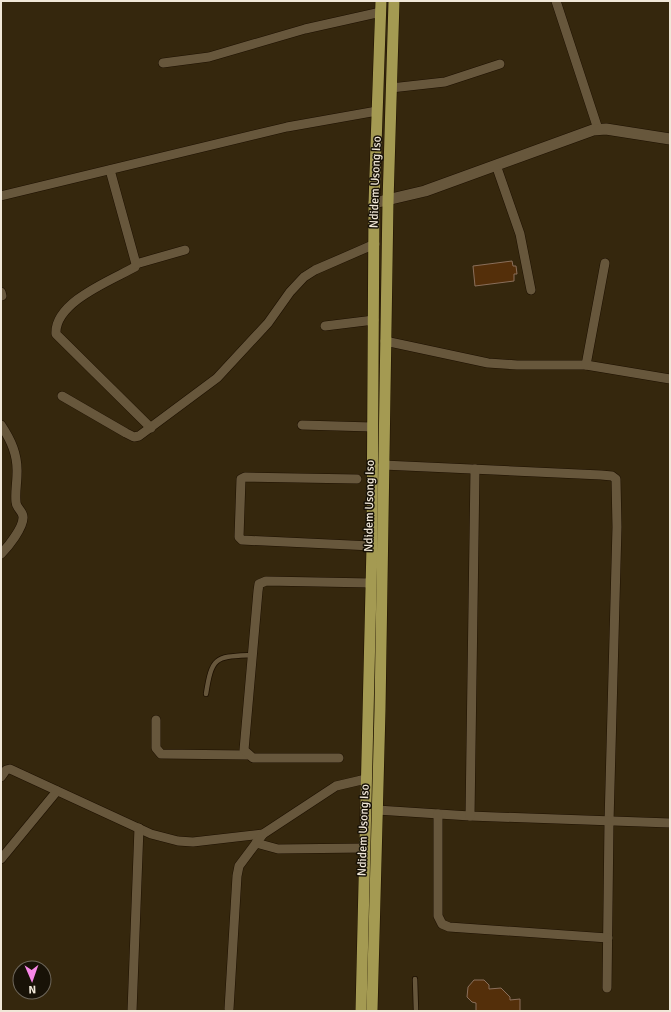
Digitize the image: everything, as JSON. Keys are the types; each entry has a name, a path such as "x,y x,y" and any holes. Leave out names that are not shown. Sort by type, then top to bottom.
{"highway":[{"name":"Ndidem Usong Iso","path":"372,1011 380,710 388,202 394,1"},
{"name":"Ndidem Usong Iso","path":"362,1011 372,546 375,244 374,204 381,6"}],"street":[{"path":"556,1 598,130"},
{"path":"163,64 209,57 305,30 381,6"},
{"path":"391,88 446,82 500,64"},
{"path":"1,196 287,127 377,111"},
{"path":"374,204 388,202 425,191 598,130 670,139"},
{"path":"496,166 520,234 531,290"},
{"path":"110,170 136,264"},
{"path":"62,396 134,437 139,436 217,378 268,323 290,292 304,278 315,270 375,244"},
{"path":"151,428 56,334 55,328 59,318 75,301 135,267 136,264 185,250"},
{"path":"586,365 605,262"},
{"path":"325,326 374,320"},
{"path":"385,341 488,363 517,365 586,365 670,379"},
{"path":"1,425 9,436 14,449 18,472 16,506 23,514 24,518 13,539 1,554"},
{"path":"302,425 372,427"},
{"path":"383,465 601,475 612,476 617,482 609,822 607,988"},
{"path":"470,816 475,469"},
{"path":"357,479 245,477 241,479 239,537 242,540 372,546"},
{"path":"247,755 244,750 254,655 259,584 266,581 371,583"},
{"path":"156,720 156,748 162,754 247,755 253,758 339,758"},
{"path":"1,777 6,770 10,769 151,834 178,841 193,842 263,834"},
{"path":"229,1009 237,876 239,866 263,834 336,786 366,779"},
{"path":"1,859 57,791"},
{"path":"377,810 470,816 670,823"},
{"path":"438,814 438,916 442,924 449,927 608,938"},
{"path":"132,1011 139,828"},
{"path":"256,843 278,849 365,848"}],"lane":[{"path":"206,694 210,671 215,662 226,656 254,655"},
{"path":"415,979 416,1011"}],"building":[{"path":"512,261 513,266 516,266 517,274 514,274 514,281 475,286 473,266"},
{"path":"474,980 484,980 489,985 489,989 501,988 510,997 510,1000 520,999 520,1011 476,1011 476,1003 472,1002 467,997 468,987"}]}
